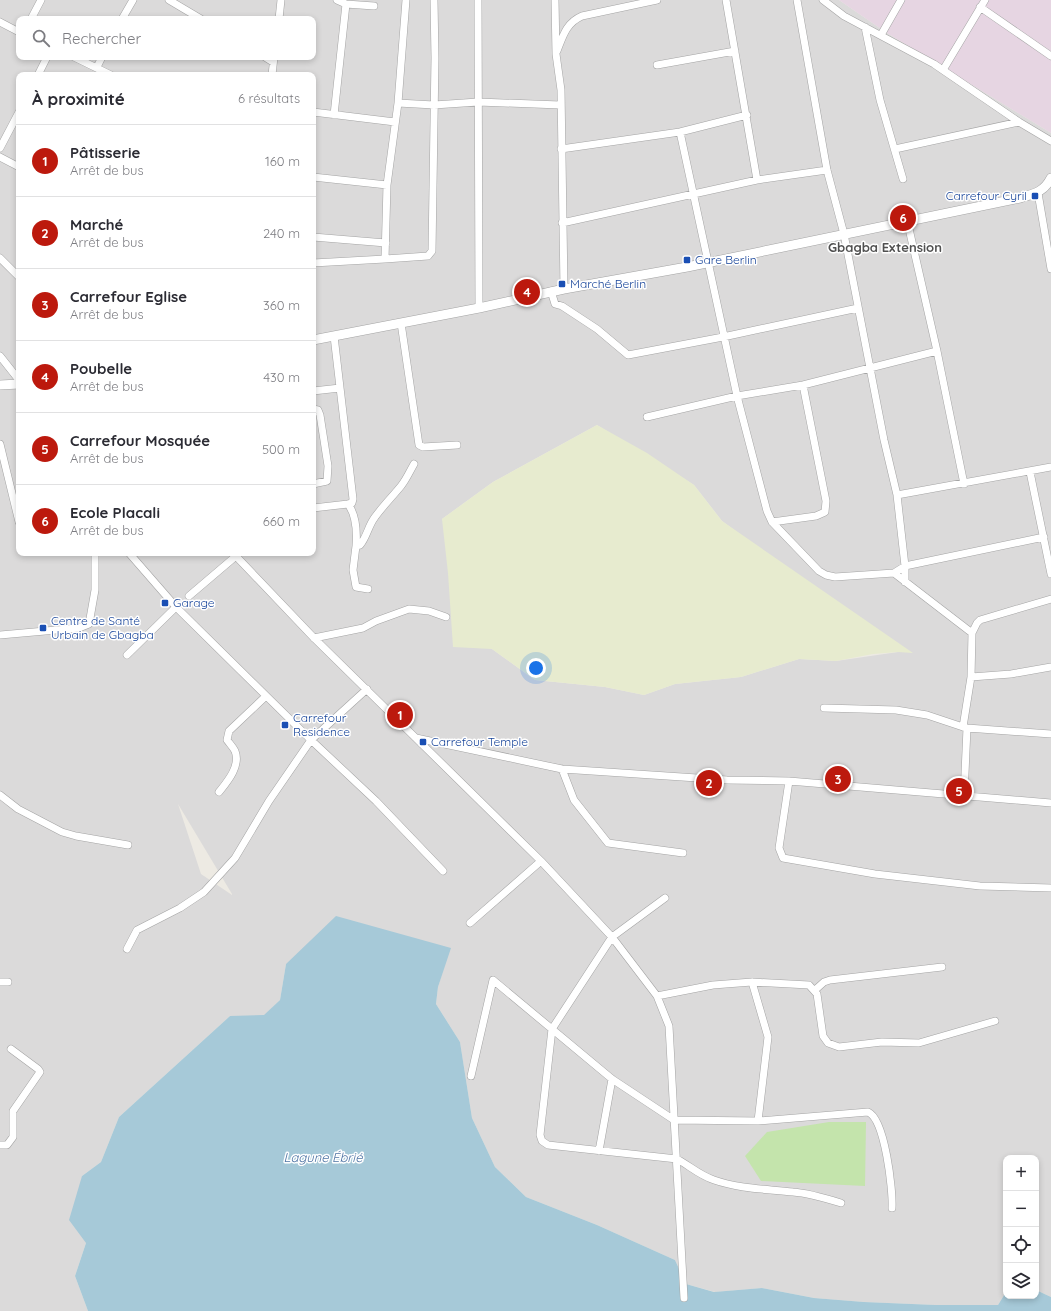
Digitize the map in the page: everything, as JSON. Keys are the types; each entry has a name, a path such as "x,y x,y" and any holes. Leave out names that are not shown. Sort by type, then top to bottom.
{"street":[{"path":"33,16 41,0"},
{"path":"124,16 133,0"},
{"path":"170,0 196,16"},
{"path":"279,16 281,0"},
{"path":"337,0 346,4 374,6"},
{"path":"385,259 388,185 398,104 406,0"},
{"path":"316,263 428,256 432,251 434,0"},
{"path":"478,0 479,308"},
{"path":"555,0 556,54 561,90 560,105 564,288"},
{"path":"556,54 566,30 572,21 582,16 657,0"},
{"path":"726,0 757,180"},
{"path":"797,0 827,170 844,234 897,495 905,566 905,582"},
{"path":"881,35 901,0"},
{"path":"943,70 985,0"},
{"path":"826,1 844,16 943,70 1019,122 1051,141"},
{"path":"334,115 346,4"},
{"path":"980,8 1051,56"},
{"path":"0,22 16,30"},
{"path":"865,27 880,100 903,179"},
{"path":"657,65 735,51"},
{"path":"40,72 46,60"},
{"path":"81,60 106,72"},
{"path":"97,67 100,60"},
{"path":"272,72 273,60"},
{"path":"398,104 434,105 478,102 560,105"},
{"path":"316,112 395,122"},
{"path":"561,149 680,132 746,115"},
{"path":"0,148 16,118"},
{"path":"895,149 1019,122"},
{"path":"680,132 723,337 750,451 772,522 826,575 835,577 894,573 905,566 1044,538"},
{"path":"0,157 16,165"},
{"path":"562,224 757,180 827,170"},
{"path":"316,177 388,185"},
{"path":"1051,178 1045,189 1051,269"},
{"path":"316,339 479,308 564,288 707,262 1020,198 1045,189"},
{"path":"907,220 937,351 964,484"},
{"path":"316,237 386,243"},
{"path":"0,258 16,274"},
{"path":"551,291 555,304 562,306 597,329 628,354 723,337 858,308"},
{"path":"401,323 419,445 423,447 457,445"},
{"path":"316,508 348,504 352,503 353,499 334,336"},
{"path":"647,417 737,396 803,385 937,351"},
{"path":"0,356 16,376"},
{"path":"0,385 16,384"},
{"path":"772,522 816,516 825,512 826,501 803,385"},
{"path":"316,391 340,388"},
{"path":"316,410 318,410 320,415 328,466 326,481 316,483"},
{"path":"0,444 16,510"},
{"path":"356,546 360,545 365,539 374,518 386,501 402,485 414,464"},
{"path":"897,495 1051,467"},
{"path":"1030,472 1051,574"},
{"path":"348,504 352,510 356,546 352,570 356,587 368,589"},
{"path":"0,635 80,628 89,624 94,590 95,556"},
{"path":"133,556 176,607 311,740 376,801 443,871"},
{"path":"189,596 233,556"},
{"path":"235,556 314,638 541,861 612,937 657,996 669,1026 684,1298"},
{"path":"894,573 972,633"},
{"path":"964,796 965,728 970,677 972,633 980,620 1051,599"},
{"path":"127,655 176,607"},
{"path":"314,638 363,628 376,621 409,609 429,611 446,617"},
{"path":"970,677 1011,674 1051,667"},
{"path":"127,949 138,930 180,908 204,892 235,858 269,801 311,740 367,689"},
{"path":"219,792 232,775 236,759 236,753 228,740 229,731 266,696"},
{"path":"824,708 896,710 927,715 965,728 1051,734"},
{"path":"416,738 562,768 727,780 789,781 1051,803"},
{"path":"562,768 574,800 608,843 683,853"},
{"path":"789,781 779,848 783,858 875,874 965,884 1051,888"},
{"path":"0,795 18,809 62,832 128,845"},
{"path":"470,923 541,861"},
{"path":"665,898 612,937 552,1029 540,1135 542,1141 548,1146 677,1159 688,1165 695,1172 715,1180 756,1190 795,1192 841,1204"},
{"path":"816,990 824,982 830,980 942,967"},
{"path":"471,1076 493,980 612,1079 674,1120 758,1121 868,1112 872,1114 878,1124 890,1170 892,1208"},
{"path":"0,982 8,982"},
{"path":"657,996 713,985 752,982 809,985 816,990 823,1036 828,1043 839,1047 882,1042 919,1043 995,1021"},
{"path":"752,982 768,1037 758,1121"},
{"path":"0,1146 7,1145 11,1141 14,1129 13,1111 40,1072 11,1049"},
{"path":"598,1152 612,1079"}],"shaded area":[{"path":"0,0 839,0 887,33 1051,133 1051,1297 1039,1291 1039,1155 1003,1155 1003,1297 998,1305 936,1305 864,1302 814,1298 762,1288 715,1292 686,1284 675,1260 597,1225 526,1197 495,1167 472,1118 460,1042 436,1004 438,987 450,948 286,964 280,1000 264,1016 230,1016 119,1117 101,1162 82,1176 86,1243 75,1276 88,1311 0,1311","holes":["597,425 694,485 722,521 898,652 836,661 799,659 741,677 675,684 644,695 605,687 535,680 492,649 442,519 493,482","178,804 232,894 201,874"]},
{"path":"839,0 1051,0 1051,133 887,33"}],"green space":[{"path":"597,425 647,453 694,485 722,521 913,653 898,652 873,654 836,661 799,659 741,677 675,684 644,695 605,687 535,680 492,649 453,647 448,573 442,519 493,482"},
{"path":"829,1122 866,1122 865,1186 761,1181 745,1156 767,1132"}],"water":[{"name":"Lagune Ébrié","path":"336,916 451,948 438,987 436,1004 460,1042 472,1118 495,1167 526,1197 597,1225 675,1260 686,1284 714,1292 762,1288 814,1298 936,1305 998,1305 1003,1297 1003,1299 1039,1299 1039,1291 1051,1297 1051,1311 88,1311 75,1276 86,1243 69,1220 82,1176 101,1162 119,1117 230,1016 264,1015 280,1000 286,964"}],"place":[{"name":"Carrefour Cyril","path":"1035,196"},
{"name":"Ecole Placali","path":"903,218"},
{"name":"Gare Berlin","path":"687,260"},
{"name":"Marché Berlin","path":"562,284"},
{"name":"Poubelle","path":"527,292"},
{"name":"Garage","path":"165,603"},
{"name":"Centre de Santé Urbain de Gbagba","path":"43,628"},
{"name":"Pâtisserie","path":"400,715"},
{"name":"Carrefour Residence","path":"285,725"},
{"name":"Carrefour Temple","path":"423,742"},
{"name":"Carrefour Eglise","path":"838,779"},
{"name":"Marché","path":"709,783"},
{"name":"Carrefour Mosquée","path":"959,791"}],"district":[{"name":"Gbagba Extension","path":"885,247"}]}
